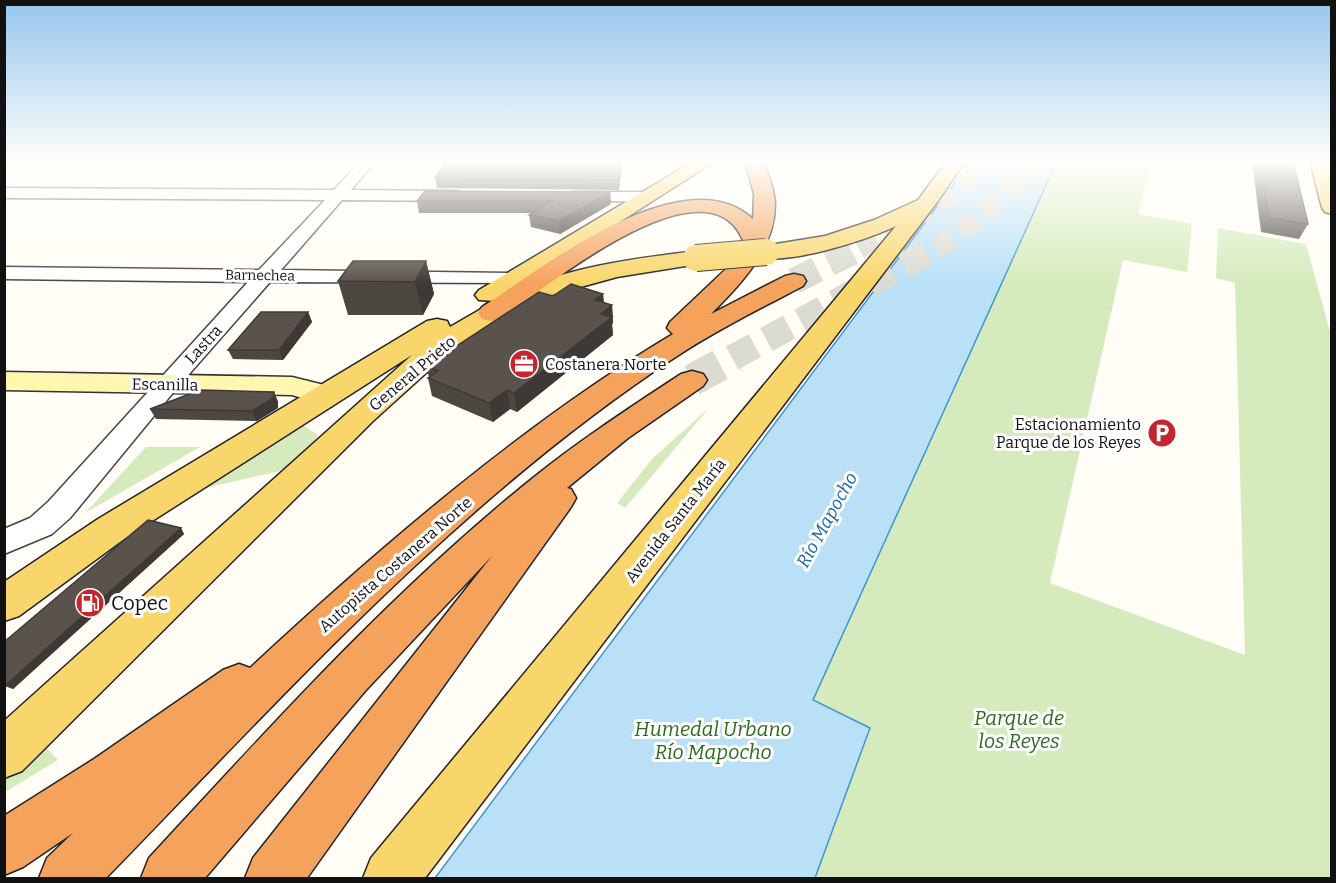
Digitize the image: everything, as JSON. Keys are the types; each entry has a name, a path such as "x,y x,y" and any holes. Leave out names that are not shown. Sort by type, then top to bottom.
{"highway":[{"path":"273,879 531,531 609,414 739,267 761,247 764,202"},
{"path":"490,313 629,222 658,210 695,206 728,212 746,223 761,247"},
{"name":"Autopista Costanera Norte","path":"168,879 303,729 449,575 545,488 609,414 701,330 794,281"},
{"name":"Autopista Costanera Norte","path":"67,879 349,602 437,523 609,414 652,405 692,380"},
{"path":"4,848 121,770 349,602"}],"main road":[{"name":"General Prieto","path":"4,604 111,529 639,202"},
{"name":"General Prieto","path":"4,754 346,430 435,351 490,313 531,294 571,281 635,266 761,247 810,246 858,234 893,219 922,202"},
{"name":"Avenida Santa María","path":"391,879 927,202"},
{"path":"321,399 328,416 346,430"}],"street":[{"name":"Lastra","path":"4,542 41,526 59,510 167,384 331,202"},
{"name":"Barnechea","path":"4,273 515,279"},
{"name":"Escanilla","path":"4,381 300,387 313,391 321,399"}],"green space":[{"name":"Parque de los Reyes","path":"942,202 1141,202 1138,214 1192,224 1187,272 1123,260 1050,583 1245,655 1235,283 1216,278 1218,228 1306,244 1332,339 1331,878 815,878 869,727 438,878"},
{"path":"709,408 625,508 617,503 652,459"},
{"path":"302,425 317,434 317,438 289,466 280,471 209,487 187,498 128,538 117,540"},
{"path":"146,447 200,447 85,513"},
{"path":"41,742 58,760 5,792 5,778"}],"water":[{"name":"Humedal Urbano Río Mapocho","path":"940,202 1038,202 813,700 870,728 815,878 435,878"}],"building":[{"path":"551,202 592,202 559,221 529,215"},
{"path":"1267,202 1303,202 1308,224 1269,218"},
{"path":"353,261 426,261 415,282 338,281"},
{"path":"571,284 603,294 595,300 612,305 601,314 612,317 514,393 507,390 489,403 428,378 438,371 426,366 539,292 553,296"},
{"path":"261,312 308,312 279,350 228,350"},
{"path":"200,390 274,392 273,398 252,411 150,409"},
{"path":"148,520 181,528 7,684 4,683 4,642"}],"tunnel":[{"path":"859,249 939,202"},
{"path":"936,249 963,230 994,202"},
{"path":"794,281 862,247"},
{"path":"732,358 938,247"},
{"path":"692,380 735,357"}],"place":[{"name":"Costanera Norte","path":"524,364"},
{"name":"Estacionamiento Parque de los Reyes","path":"1162,433"},
{"name":"Copec","path":"90,603"}],"water label":[{"name":"Río Mapocho","path":"827,520"}]}
